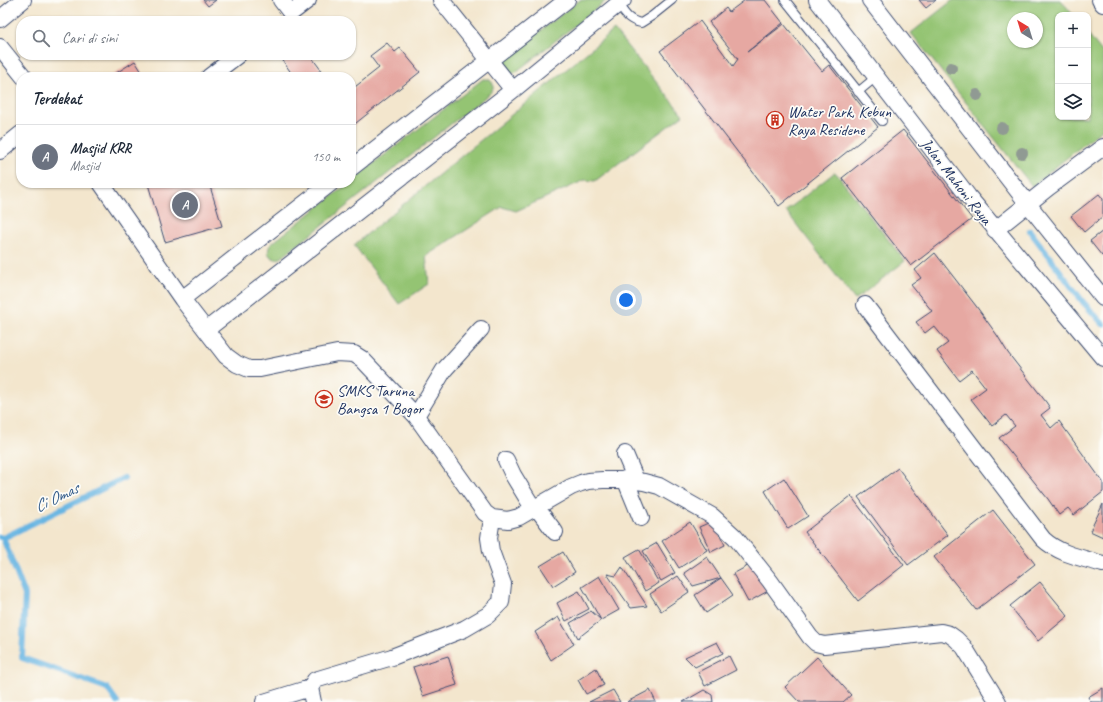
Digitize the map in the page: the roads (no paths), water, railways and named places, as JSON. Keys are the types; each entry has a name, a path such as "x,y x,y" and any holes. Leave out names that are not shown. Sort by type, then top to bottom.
{"street":[{"path":"0,19 23,0"},
{"path":"281,0 286,16"},
{"path":"287,16 308,0"},
{"path":"441,0 513,90"},
{"path":"356,164 567,0"},
{"name":"Jalan Mahoni Raya","path":"817,0 968,196 998,228 1103,358"},
{"path":"870,0 1025,206 1103,298"},
{"path":"1100,0 1103,4"},
{"path":"206,330 513,90 620,2"},
{"path":"0,47 20,72"},
{"path":"216,72 231,60"},
{"path":"0,152 16,138"},
{"path":"998,228 1103,147"},
{"path":"104,188 182,299 226,356 237,364 249,369 260,369 337,353 354,354 362,359 416,416 485,513 492,518 508,520 519,517 581,482 631,480 658,486 712,516 740,542 816,643 824,645 941,632 949,634 964,647 998,702"},
{"path":"182,299 325,188"},
{"path":"865,305 1043,539 1050,545 1072,555 1103,564"},
{"path":"416,416 444,370 481,328"},
{"path":"625,454 641,518"},
{"path":"506,460 513,475 535,508 555,532"},
{"path":"264,702 311,695 315,680 392,657 464,629 488,615 501,602 503,584 491,551 489,538 492,518"}],"lane":[{"path":"620,2 628,17 633,21 641,23 672,0"},
{"path":"785,0 882,121"},
{"path":"858,92 876,77"}],"waterway":[{"path":"1030,231 1083,302 1103,324"},
{"name":"Ci Omas","path":"0,537 3,538 124,478"},
{"path":"3,538 25,595 22,658 107,688 117,702"}],"place":[{"name":"Water Park, Kebun Raya Residene","path":"775,120"},
{"name":"Masjid KRR","path":"185,205"},
{"name":"SMKS Taruna Bangsa 1 Bogor","path":"324,399"}]}
